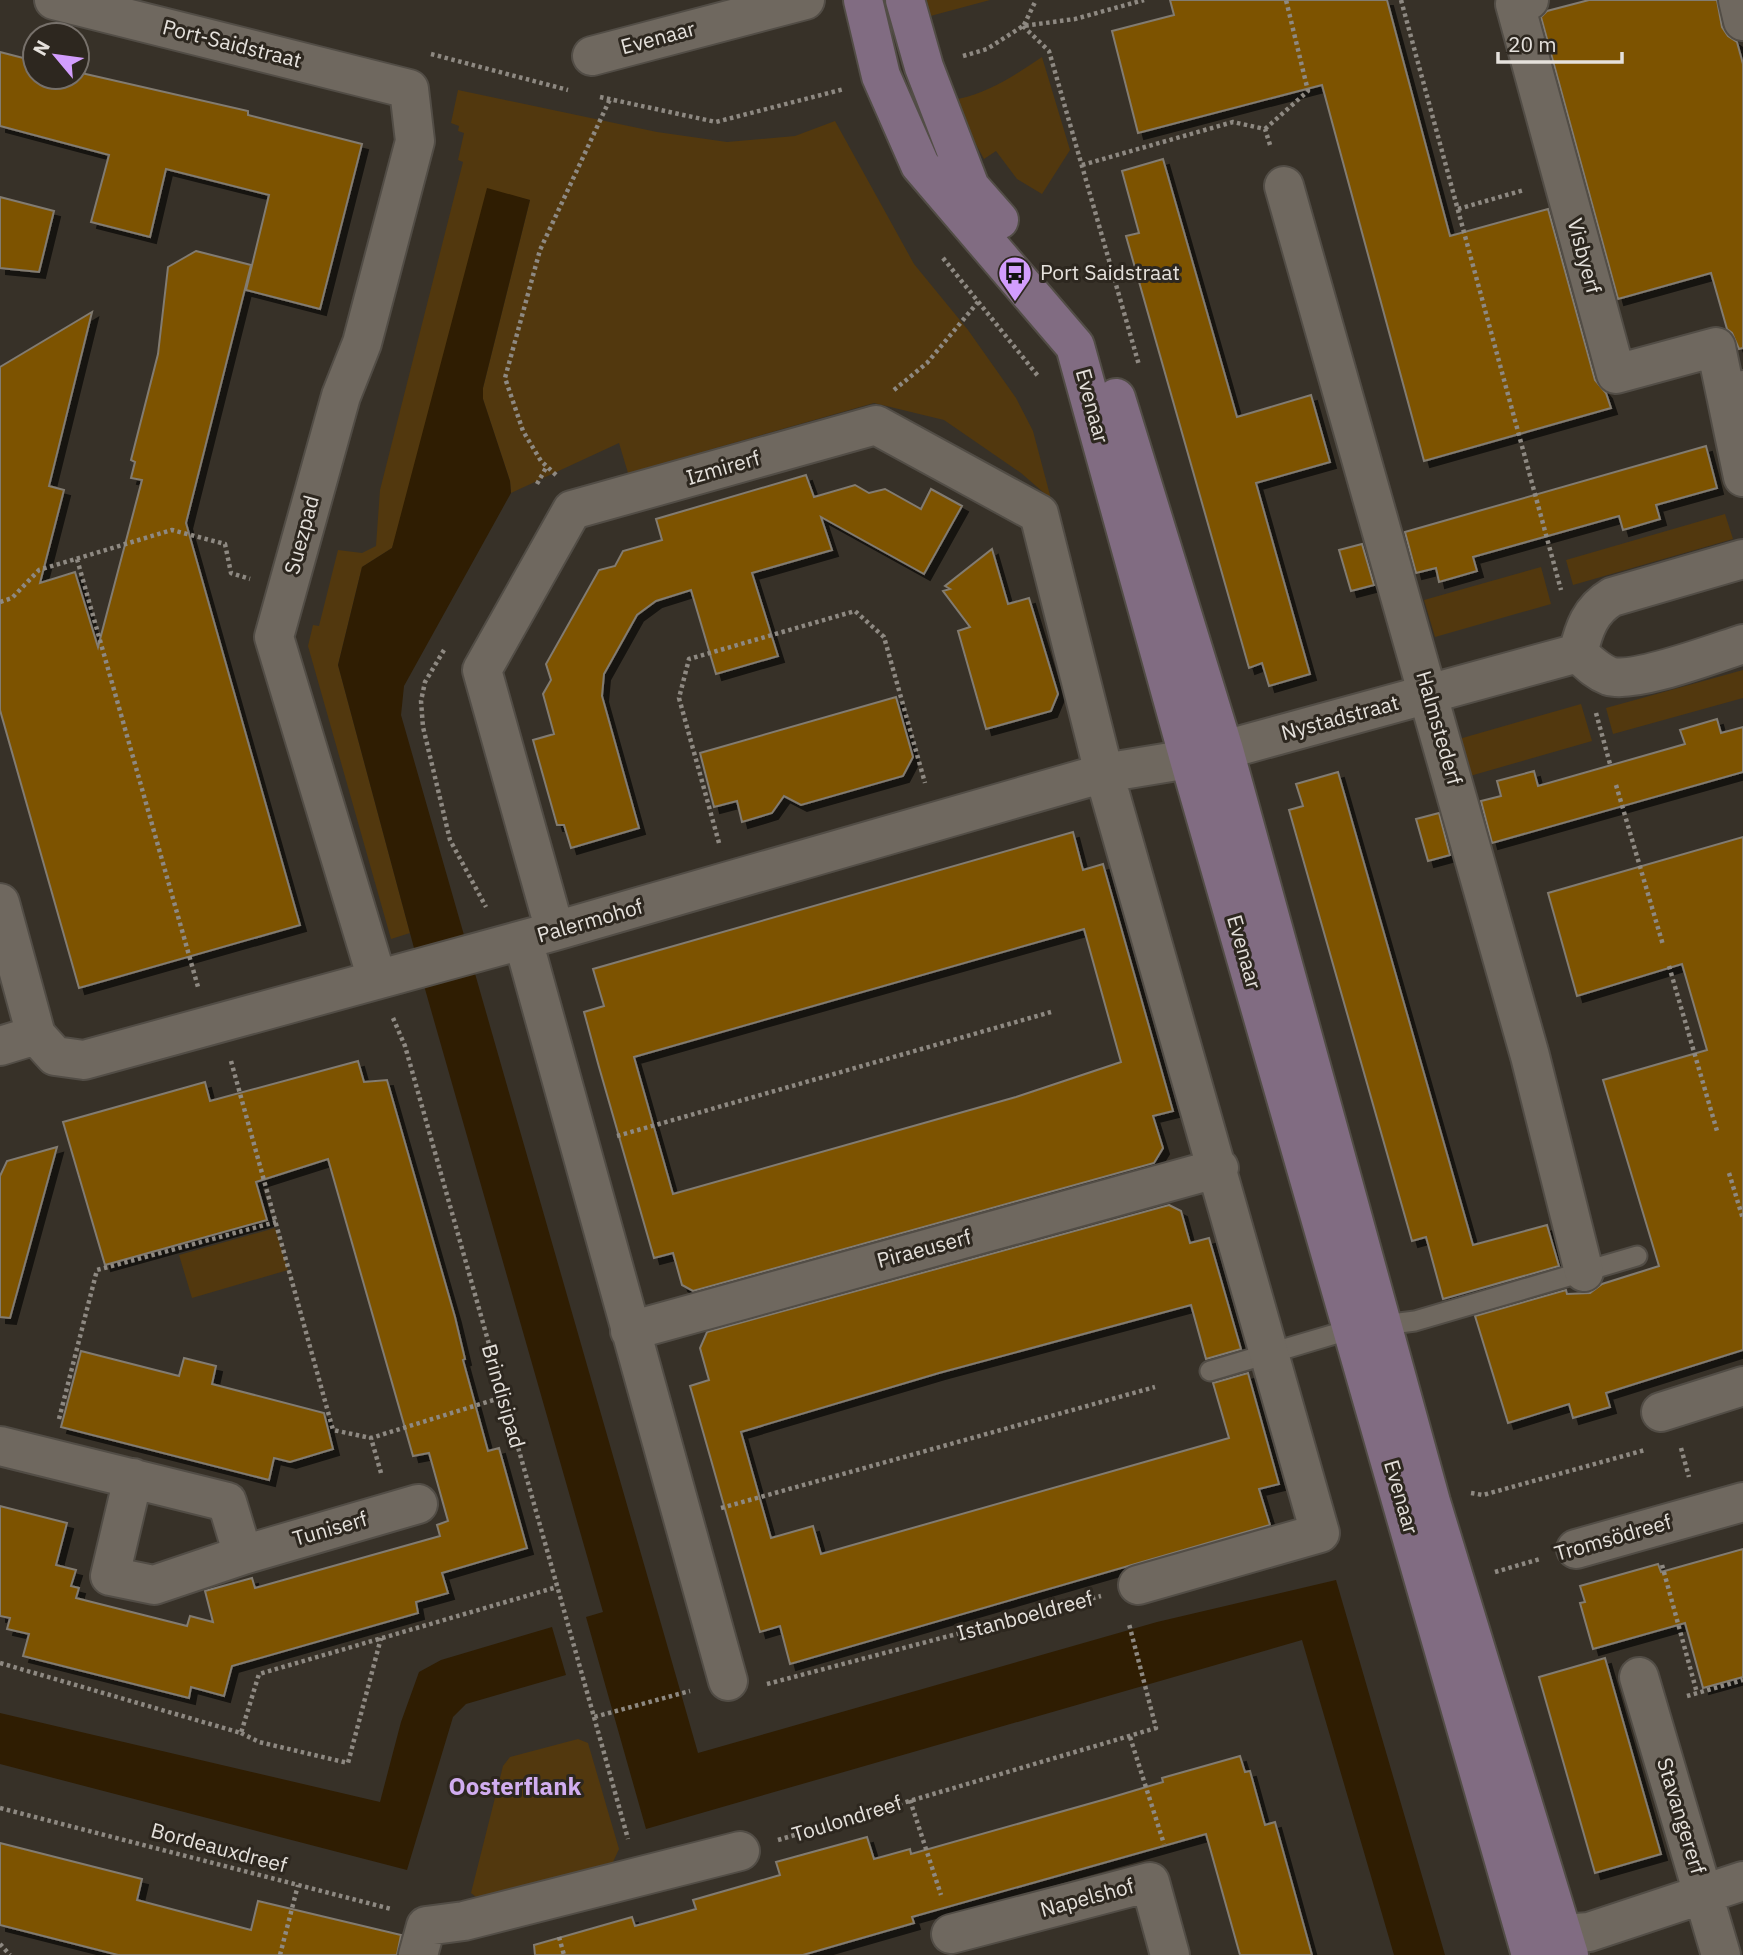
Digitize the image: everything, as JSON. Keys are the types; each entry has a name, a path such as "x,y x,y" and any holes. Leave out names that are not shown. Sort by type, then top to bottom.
{"street":[{"name":"Port-Saidstraat","path":"54,0 409,89"},
{"name":"Evenaar","path":"592,56 805,0"},
{"name":"Evenaar","path":"863,0 881,76 920,165 1075,346 1206,754"},
{"name":"Evenaar","path":"905,0 924,67 970,187 1094,328 1206,754 1366,1327 1556,1944"},
{"name":"Visbyerf","path":"1529,0 1516,4 1616,374 1716,347 1735,393"},
{"path":"1738,0 1743,21"},
{"name":"Suezpad","path":"389,976 274,637 341,396 362,343 415,141 409,89"},
{"name":"Halmstederf","path":"1284,186 1530,1056 1584,1272"},
{"path":"1735,393 1743,477"},
{"path":"876,425 1039,514 1104,773 1151,984 1219,1168 1320,1534 1133,1602"},
{"name":"Izmirerf","path":"572,510 876,425"},
{"path":"572,510 482,670 524,939 579,1147 728,1681"},
{"path":"1743,559 1612,597 1600,604 1590,618 1578,653 1597,670 1612,677 1631,677 1743,644"},
{"name":"Nystadstraat","path":"1206,754 1578,653"},
{"name":"Palermohof","path":"36,1035 55,1056 84,1060 524,939 1104,773 1206,754"},
{"path":"0,903 36,1035 0,1046"},
{"name":"Piraeuserf","path":"630,1331 1219,1168"},
{"path":"1665,1411 1743,1386"},
{"path":"0,1446 227,1502 243,1555"},
{"name":"Tuniserf","path":"133,1478 110,1576 154,1585 243,1555 405,1508"},
{"name":"Tromsödreef","path":"1576,1549 1743,1502"},
{"name":"Stavangererf","path":"1644,1691 1721,1955"},
{"path":"422,1941 464,1921 740,1851"},
{"path":"1556,1944 1743,1881"},
{"name":"Napelshof","path":"951,1934 1150,1882 1170,1955"}],"lane":[{"path":"1210,1371 1366,1327 1415,1321 1637,1256"}],"path":[{"path":"1036,0 1023,26 1075,19 1144,0"},
{"path":"1265,130 1308,91 1286,0"},
{"path":"1401,0 1562,594"},
{"path":"425,52 578,93"},
{"path":"589,95 716,122 855,86"},
{"path":"572,510 563,482 541,461 523,430 505,378 540,250 610,99"},
{"path":"1082,165 1233,122 1265,130"},
{"path":"1265,130 1284,186"},
{"path":"1458,209 1563,179"},
{"path":"876,425 895,388 927,363 978,302"},
{"path":"0,602 12,598 39,570 172,530 225,544 231,573 288,590"},
{"path":"729,881 679,698 689,659 855,611 884,637 936,821"},
{"path":"1578,653 1610,764"},
{"path":"1616,785 1663,945"},
{"path":"1669,966 1717,1131"},
{"name":"Brindisipad","path":"389,976 405,1046 639,1877"},
{"path":"579,1147 1051,1012"},
{"path":"1730,1173 1743,1219"},
{"path":"49,1457 97,1270 276,1222"},
{"path":"682,1518 1155,1387"},
{"path":"405,1508 371,1438 503,1397"},
{"path":"1460,1492 1483,1495 1678,1440 1665,1411"},
{"path":"1652,1527 1697,1693"},
{"name":"Tromsödreef","path":"1484,1575 1576,1549"},
{"path":"241,1733 259,1674 557,1587"},
{"name":"Istanboeldreef","path":"728,1681 768,1684 1133,1602"},
{"name":"Toulondreef","path":"740,1851 1156,1728 1133,1602"},
{"path":"0,1663 241,1733 259,1742 348,1763 381,1638"},
{"path":"1644,1691 1697,1693 1743,1680"},
{"path":"594,1717 692,1691"},
{"path":"1130,1737 1163,1838 1166,1859 1150,1882"},
{"path":"910,1800 951,1934"},
{"name":"Bordeauxdreef","path":"0,1808 396,1910 422,1941"},
{"path":"280,1955 298,1885"},
{"path":"0,1944 10,1955"}],"shaded area":[{"path":"918,0 990,0 923,18"},
{"path":"1042,57 1070,150 1042,194 1017,179 996,151 984,159 968,130 958,99 992,87"},
{"path":"458,90 657,132 727,142 795,136 835,121 914,264 968,330 1016,398 1033,431 1051,499 1021,473 944,420 874,403 628,473 619,443 511,493 510,481 483,399 483,388 530,200 513,196 392,548 362,567 338,665 410,933 391,939 308,646 313,625 319,626 338,550 362,553 376,546 380,490 463,162 458,160 464,133 458,131 459,126 451,123"},
{"path":"487,188 530,200 483,388 483,399 510,481 511,493 404,686 401,715 698,1753 1157,1622 1336,1580 1445,1955 1394,1955 1302,1640 646,1829 586,1617 603,1612 425,989 338,665 362,567 392,548"},
{"path":"1725,514 1733,539 1573,585 1566,560"},
{"path":"1541,567 1551,604 1435,637 1424,600"},
{"path":"1743,670 1743,698 1613,734 1606,708"},
{"path":"1581,704 1592,741 1470,776 1459,739"},
{"path":"275,1228 288,1270 192,1298 179,1255"},
{"path":"552,1627 566,1675 466,1704 453,1717 407,1870 0,1764 0,1713 380,1802 401,1722 419,1672 441,1660"},
{"path":"578,1739 588,1743 619,1849 613,1862 481,1901 471,1893 503,1766 510,1757"}],"building":[{"path":"1170,0 1387,0 1450,236 1548,209 1595,380 1606,393 1611,408 1424,461 1322,85 1138,133 1112,31 1174,15"},
{"path":"1589,0 1717,0 1722,27 1728,36 1737,42 1743,64 1743,348 1739,349 1732,333 1727,329 1711,273 1618,299 1541,17 1547,11"},
{"path":"0,52 21,57 21,91 91,91 91,75 248,111 248,115 362,144 320,309 246,290 269,195 166,169 150,237 91,222 109,155 0,126"},
{"path":"1163,159 1237,417 1311,395 1330,462 1256,483 1310,674 1269,686 1262,663 1249,668 1126,236 1139,233 1122,171"},
{"path":"0,197 54,211 39,272 0,268"},
{"path":"196,251 251,265 186,523 300,925 79,988 0,710 0,367 92,312 49,486 64,490 40,583 75,572 98,647 142,480 131,478 135,462 131,460 158,354 168,267"},
{"path":"1706,446 1717,488 1656,505 1660,519 1623,530 1619,516 1473,557 1477,571 1439,582 1436,568 1416,573 1405,532"},
{"path":"806,475 814,497 855,485 869,493 885,489 921,509 931,489 962,506 924,574 821,517 832,550 752,573 778,656 716,674 691,590 656,601 637,615 604,674 602,696 639,828 571,848 564,825 557,825 533,740 554,734 543,694 551,680 546,664 599,570 615,566 623,551 662,540 656,519"},
{"path":"1362,544 1374,585 1351,591 1339,550"},
{"path":"992,549 1008,604 1029,598 1058,694 1051,711 986,729 958,631 970,627 943,591 950,589 945,586"},
{"path":"896,697 913,757 903,776 801,805 784,796 772,813 742,822 737,801 714,807 700,753"},
{"path":"1717,719 1721,733 1743,727 1743,772 1492,843 1481,801 1501,796 1497,781 1534,771 1538,786 1685,744 1680,730"},
{"path":"1338,772 1473,1245 1547,1225 1559,1266 1443,1299 1426,1237 1412,1241 1289,810 1303,806 1296,784"},
{"path":"1439,813 1450,855 1428,861 1416,819"},
{"path":"1073,832 1083,870 1103,864 1173,1111 1153,1116 1163,1148 1154,1163 693,1291 682,1285 673,1253 654,1258 584,1012 604,1006 593,969","holes":["1084,929 1121,1062 1016,1097 673,1194 634,1057"]},
{"path":"1743,837 1743,1350 1606,1393 1610,1407 1573,1418 1569,1404 1508,1423 1475,1316 1566,1290 1567,1294 1590,1293 1602,1284 1659,1266 1603,1080 1707,1050 1682,964 1577,996 1548,893"},
{"path":"358,1061 364,1082 387,1080 455,1317 465,1359 463,1360 488,1451 499,1448 527,1548 442,1573 448,1593 416,1602 418,1613 232,1666 224,1696 191,1687 189,1698 23,1656 29,1634 7,1629 10,1618 0,1616 0,1506 67,1523 56,1565 76,1570 71,1586 79,1588 76,1598 187,1626 190,1616 213,1622 205,1591 252,1578 255,1588 440,1536 437,1525 448,1521 429,1453 413,1456 328,1159 256,1182 267,1220 105,1265 63,1122 205,1082 210,1101"},
{"path":"57,1147 10,1318 0,1317 0,1176 7,1161"},
{"path":"1169,1205 1181,1211 1190,1243 1209,1238 1241,1349 1206,1359 1191,1305 939,1373 741,1432 771,1538 813,1526 821,1554 1229,1438 1213,1383 1248,1373 1279,1484 1259,1489 1270,1525 790,1664 780,1626 760,1632 690,1386 709,1380 700,1348 707,1332"},
{"path":"81,1351 179,1376 184,1358 216,1366 212,1384 324,1413 333,1449 290,1462 274,1458 269,1480 61,1427"},
{"path":"1743,1549 1743,1677 1703,1688 1685,1623 1593,1649 1580,1603 1585,1602 1580,1586 1658,1564 1661,1572"},
{"path":"1605,1658 1661,1854 1595,1873 1539,1677"},
{"path":"1240,1756 1245,1772 1250,1771 1265,1825 1275,1822 1312,1955 1240,1955 1206,1834 912,1917 914,1923 803,1955 535,1955 534,1945 632,1917 635,1926 696,1909 693,1900 780,1875 776,1862 867,1837 874,1859 910,1849 911,1854 1106,1799 1163,1782 1162,1778"},
{"path":"0,1843 142,1879 137,1900 251,1930 258,1901 401,1935 397,1955 118,1955 0,1925"}],"place":[{"name":"Port Saidstraat","path":"1015,303"}],"district":[{"name":"Oosterflank","path":"515,1787"}]}
